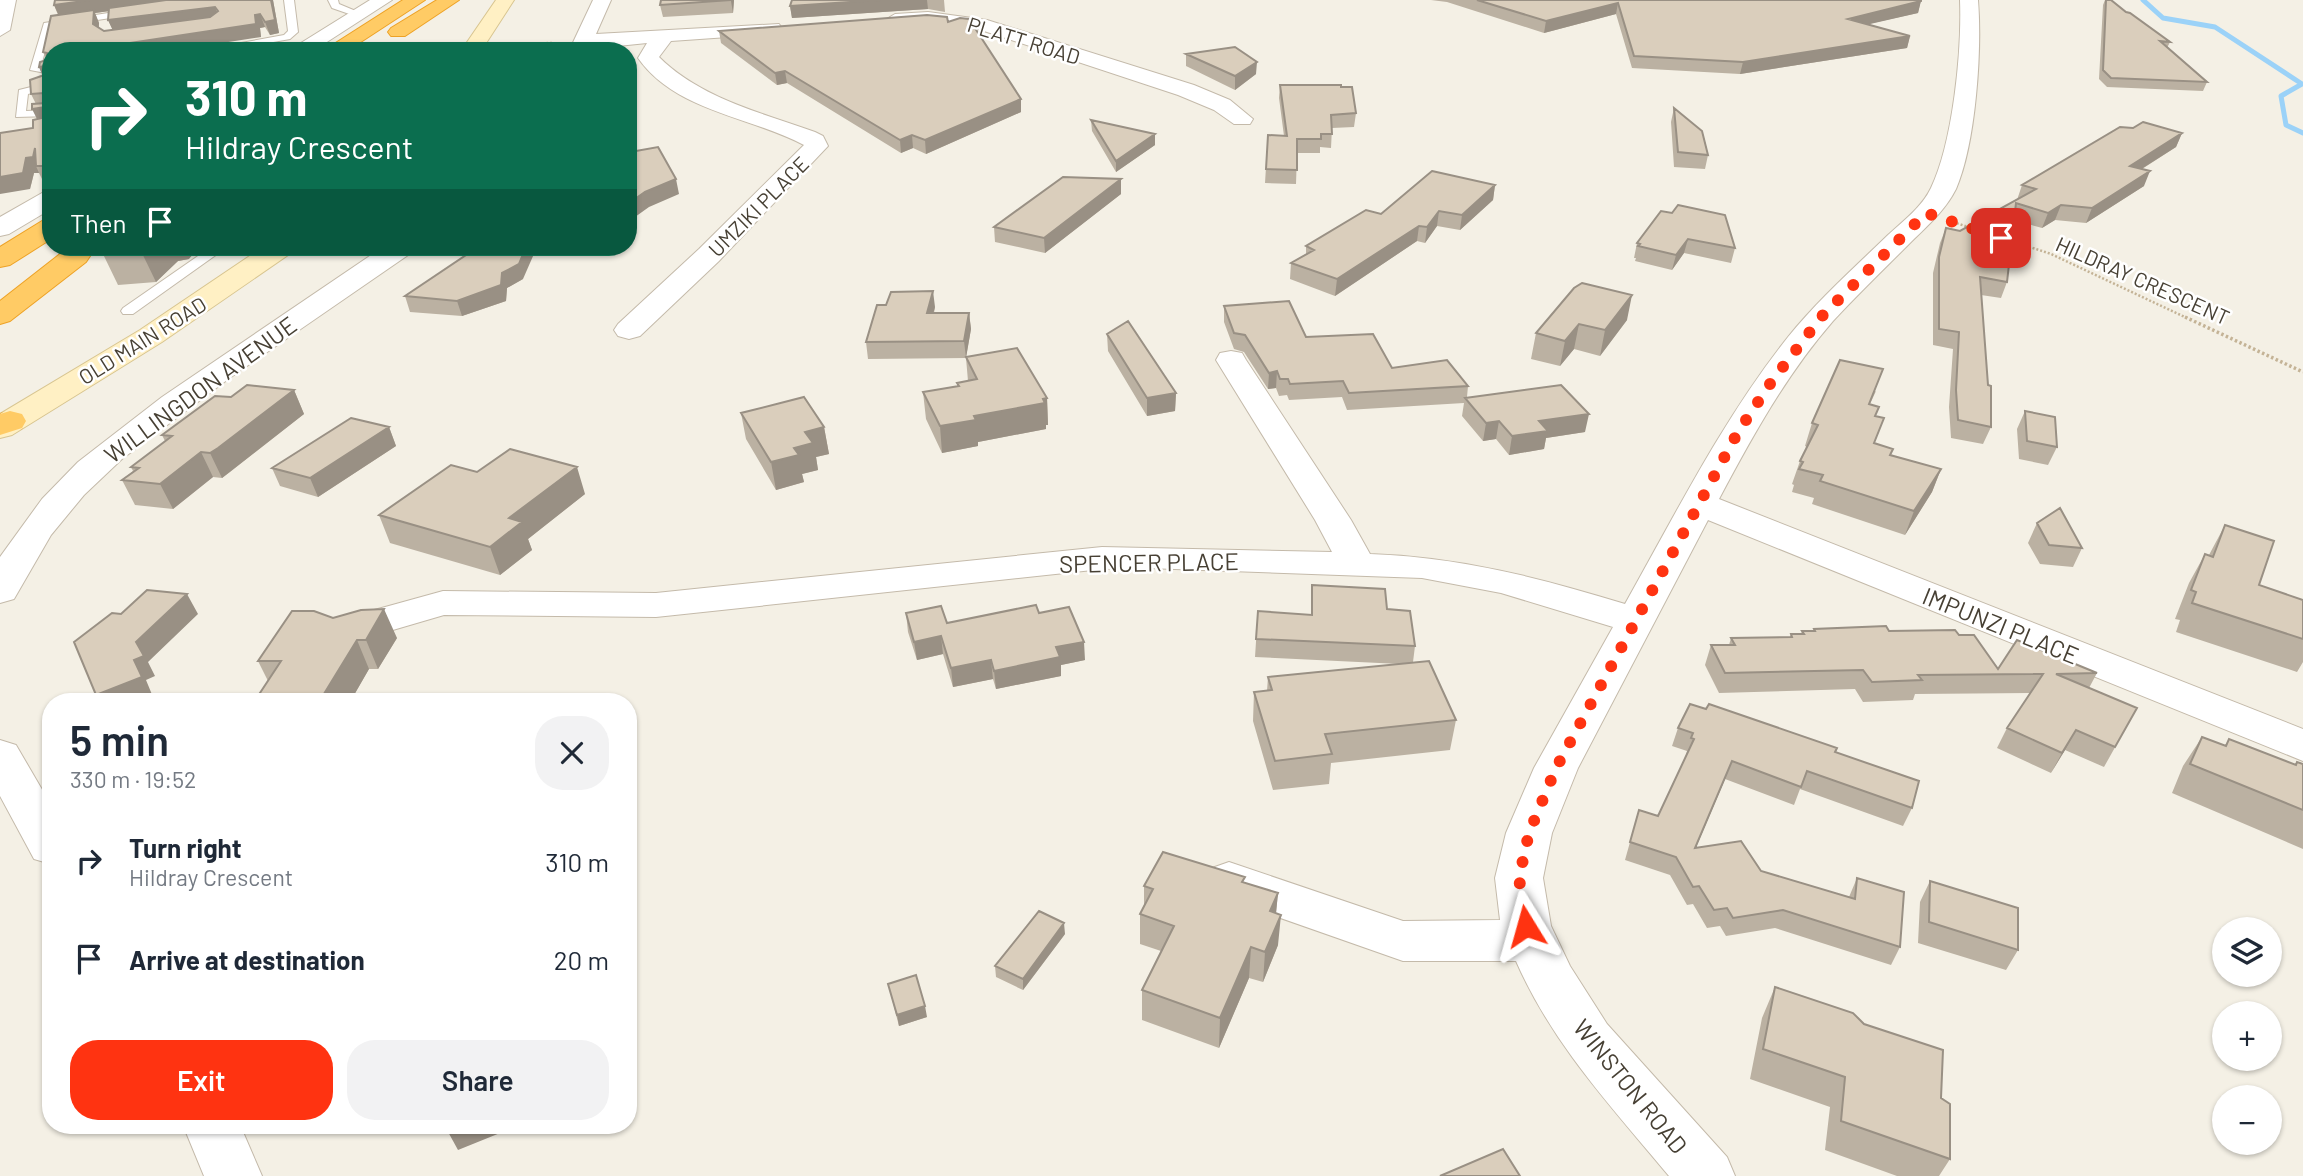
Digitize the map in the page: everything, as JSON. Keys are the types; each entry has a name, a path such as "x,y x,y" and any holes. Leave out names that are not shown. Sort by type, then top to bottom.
{"highway":[{"path":"348,42 416,0"},
{"path":"383,42 450,0"},
{"path":"0,259 42,233"},
{"path":"0,295 58,256"},
{"path":"0,315 76,256"}],"main road":[{"path":"477,42 505,0"},
{"name":"OLD MAIN ROAD","path":"3,424 151,336 268,256"}],"street":[{"path":"0,30 8,0"},
{"path":"312,42 383,0"},
{"path":"584,42 601,0"},
{"name":"WINSTON ROAD","path":"1706,1176 1588,1041 1550,979 1526,926 1519,878 1529,833 1556,768 1738,432 1797,347 1823,315 1926,213 1944,186 1952,166 1968,47 1969,0"},
{"name":"PLATT ROAD","path":"873,22 928,18 980,24 1186,90 1222,105 1242,119"},
{"path":"613,42 666,35 790,27"},
{"name":"UMZIKI PLACE","path":"629,330 709,256 816,146 815,141 807,137 720,104 668,76 648,58 651,50 666,35"},
{"path":"0,228 42,203"},
{"name":"WILLINGDON AVENUE","path":"0,591 18,556 39,526 65,495 107,455 155,416 388,256"},
{"path":"1231,360 1333,520 1357,564"},
{"name":"IMPUNZI PLACE","path":"1699,504 2303,747"},
{"name":"SPENCER PLACE","path":"345,631 443,603 656,605 1102,558 1186,557 1422,567 1491,576 1636,621"},
{"path":"0,756 42,830"},
{"path":"1213,876 1403,941 1532,940"},
{"path":"215,1134 233,1176"}],"lane":[{"path":"255,42 289,36 293,32 289,0"},
{"path":"333,0 335,6 358,15"},
{"path":"42,70 35,70 44,27 56,22 107,21 145,11"},
{"path":"42,87 23,92 20,115 42,114"},
{"path":"128,311 207,256"}],"path":[{"path":"1926,213 1976,229"},
{"name":"HILDRAY CRESCENT","path":"2001,238 2051,254 2303,372"}],"building":[{"path":"55,0 91,0 54,5"},
{"path":"166,0 271,0 275,20 265,22 260,14 255,15 256,24 137,42 45,42 51,16 94,10 93,24 104,31 210,17 218,11 215,7 108,20 109,8"},
{"path":"661,0 731,0 660,5"},
{"path":"792,0 880,0 790,6"},
{"path":"1477,0 1921,1 1848,19 1910,36 1743,62 1634,56 1618,3 1546,21"},
{"path":"2106,0 2111,0 2170,42 2160,41 2207,82 2111,78 2103,70"},
{"path":"927,15 947,17 948,22 960,18 969,19 1021,99 925,140 912,135 900,140 785,71 775,73 719,31"},
{"path":"1235,47 1257,62 1235,76 1186,54"},
{"path":"42,76 42,93 31,94 30,80"},
{"path":"1280,85 1352,87 1356,113 1331,115 1332,134 1321,134 1321,139 1297,139 1297,170 1266,169 1268,135 1287,136"},
{"path":"42,103 42,108 32,109 32,104"},
{"path":"1674,108 1702,131 1708,155 1678,152"},
{"path":"42,118 42,166 36,166 35,148 33,157 26,158 23,173 0,177 0,133 33,128 33,120"},
{"path":"1091,120 1155,134 1116,161"},
{"path":"2143,122 2182,133 2130,166 2150,171 2092,208 2061,205 2048,213 2016,203 2007,282 1980,277 1988,385 1991,386 1991,427 1958,420 1956,390 1959,332 1939,329 1939,257 1946,228 1960,231 2036,189 2022,185 2120,127 2133,128"},
{"path":"658,147 676,179 637,198 637,151"},
{"path":"1432,171 1495,185 1462,215 1439,211 1427,227 1419,226 1337,279 1291,263 1314,250 1306,246 1366,210 1381,214"},
{"path":"1063,177 1121,179 1044,238 994,227"},
{"path":"1678,205 1725,215 1735,248 1688,239 1676,255 1638,246 1640,244 1637,243 1661,211 1672,213"},
{"path":"465,256 522,256 519,264 502,273 501,285 457,301 405,296"},
{"path":"1582,283 1632,295 1605,330 1579,324 1565,341 1536,333 1574,288"},
{"path":"933,291 927,313 969,313 964,341 866,342 877,305 886,305 891,292"},
{"path":"1289,301 1306,337 1373,334 1392,368 1447,360 1468,386 1349,393 1343,381 1290,384 1288,379 1280,379 1277,371 1269,373 1245,335 1234,333 1224,306"},
{"path":"1128,321 1176,393 1147,398 1107,334"},
{"path":"1017,348 1047,398 1043,399 1045,403 974,416 976,420 940,426 923,392 959,386 957,383 977,379 966,357"},
{"path":"1840,360 1883,369 1869,404 1879,407 1875,416 1884,418 1874,443 1893,449 1890,455 1941,469 1914,511 1820,481 1823,475 1799,469 1803,462 1800,461 1818,425 1812,423"},
{"path":"247,385 294,390 218,448 210,453 201,452 160,484 122,480 139,468 131,467 172,436 162,435 215,396 231,397"},
{"path":"1561,385 1589,414 1539,421 1548,431 1512,436 1499,421 1486,423 1465,398"},
{"path":"804,397 824,427 805,432 813,443 794,448 799,455 771,462 741,413"},
{"path":"2025,411 2055,417 2057,447 2027,441"},
{"path":"351,418 389,427 310,478 272,468"},
{"path":"510,449 577,467 509,518 522,522 490,547 379,515 451,465 477,472"},
{"path":"2060,508 2082,548 2049,545 2037,523"},
{"path":"2225,525 2274,541 2259,585 2303,600 2303,639 2192,603 2196,592 2191,590 2205,554 2213,557"},
{"path":"1312,585 1385,589 1387,609 1410,611 1415,646 1256,639 1258,611 1312,615"},
{"path":"147,590 187,594 136,642 144,656 134,660 142,677 95,693 74,642 112,613 121,614"},
{"path":"1036,605 1039,613 1069,607 1084,642 1056,647 1060,657 994,671 991,660 951,668 941,636 914,642 906,613 941,606 947,623"},
{"path":"384,609 366,640 357,640 325,693 260,693 281,661 258,661 292,611 314,611 333,618 361,610"},
{"path":"1886,626 1889,631 1955,630 1959,635 1974,635 1998,669 2017,640 2097,673 2056,674 2137,708 2115,747 2076,730 2062,753 2007,728 2043,674 1918,675 1922,680 1872,682 1863,670 1725,673 1711,645 1735,645 1731,638 1792,637 1791,634 1804,634 1802,631 1815,631 1814,629"},
{"path":"1429,661 1456,720 1325,734 1332,754 1275,761 1254,692 1272,690 1268,677"},
{"path":"1690,704 1706,709 1709,704 1837,748 1835,752 1919,781 1912,808 1807,771 1801,787 1732,761 1695,848 1741,841 1761,871 1855,899 1857,878 1904,892 1900,947 1783,910 1733,918 1727,908 1714,910 1699,886 1693,887 1676,857 1630,842 1639,810 1658,816 1694,739 1691,738 1693,733 1678,728"},
{"path":"2202,737 2226,746 2229,739 2296,765 2297,762 2303,764 2303,810 2190,764"},
{"path":"1163,852 1245,877 1242,882 1278,893 1270,911 1281,915 1265,952 1251,947 1220,1018 1142,990 1174,926 1140,914 1153,889 1144,886"},
{"path":"1930,881 2018,908 2018,950 1929,922"},
{"path":"1039,911 1064,923 1023,979 995,966"},
{"path":"916,975 925,1006 897,1015 888,984"},
{"path":"1775,987 1853,1013 1864,1024 1943,1050 1941,1098 1950,1104 1950,1159 1841,1121 1845,1077 1763,1049"},
{"path":"1503,1149 1520,1176 1440,1176"}],"waterway":[{"path":"2143,0 2163,18 2215,27 2302,84 2281,96 2286,125 2303,133"}],"route":[{"path":"1526,926 1519,878 1529,833 1556,768 1738,432 1772,381 1823,315 1926,213 2001,238"}]}
